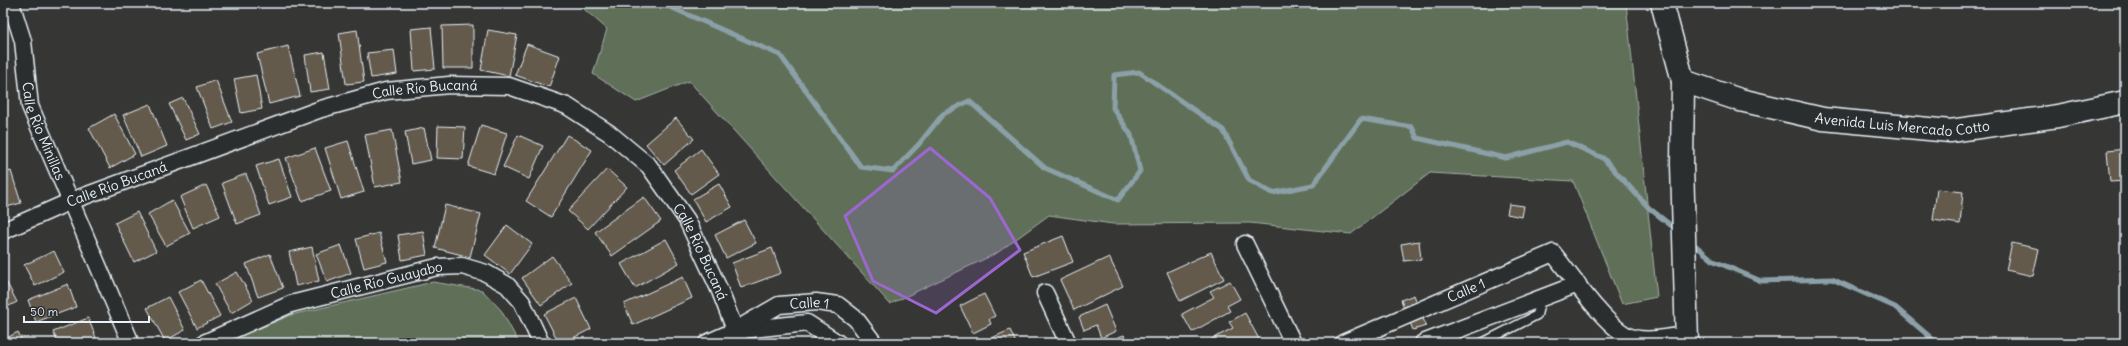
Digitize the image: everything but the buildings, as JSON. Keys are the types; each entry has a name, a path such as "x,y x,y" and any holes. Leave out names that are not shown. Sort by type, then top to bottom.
{"street":[{"name":"Calle Río Minillas","path":"11,3 23,41 30,106 131,343"},
{"path":"1662,3 1683,81 1682,164 1687,286 1687,339"},
{"name":"Avenida Luis Mercado Cotto","path":"1683,81 1740,100 1823,120 1950,131 2058,116 2125,102"},
{"name":"Calle Río Bucaná","path":"3,232 71,201 321,109 386,91 449,85 509,86 567,106 609,133 649,166 687,220 720,291 737,337"},
{"path":"1245,244 1293,343"},
{"name":"Calle 1","path":"1343,343 1553,253 1603,316 1626,336 1646,340 1687,339"},
{"name":"Calle Río Guayabo","path":"204,343 292,304 437,267 462,266 486,273 507,285 522,302 541,343"},
{"path":"1424,343 1578,284"},
{"path":"1045,293 1068,343"},
{"name":"Calle 1","path":"737,337 779,305 816,302 838,305 856,319 874,343"},
{"name":"Calle 1","path":"707,343 807,323 838,343"}],"lane":[{"path":"1482,343 1537,315 1541,298"}],"highlighted area":[{"path":"930,148 990,198 1020,250 936,313 873,281 845,216"}],"green space":[{"path":"577,3 1626,3 1657,297 1622,304 1573,181 1430,173 1351,234 1250,223 1113,224 1049,215 997,253 890,304 689,81 636,102 593,74 607,29"},
{"path":"433,282 482,290 501,310 519,343 223,343 291,315"}],"waterway":[{"path":"661,3 780,55 861,167 893,171 919,144 943,114 969,101 1045,168 1118,200 1140,171 1131,135 1113,108 1114,75 1139,72 1223,130 1249,180 1272,193 1313,185 1361,119 1412,127 1417,138 1506,158 1567,142 1603,158 1649,208 1678,231"},
{"path":"1690,241 1714,261 1761,281 1832,279 1895,307 1937,343"}]}
